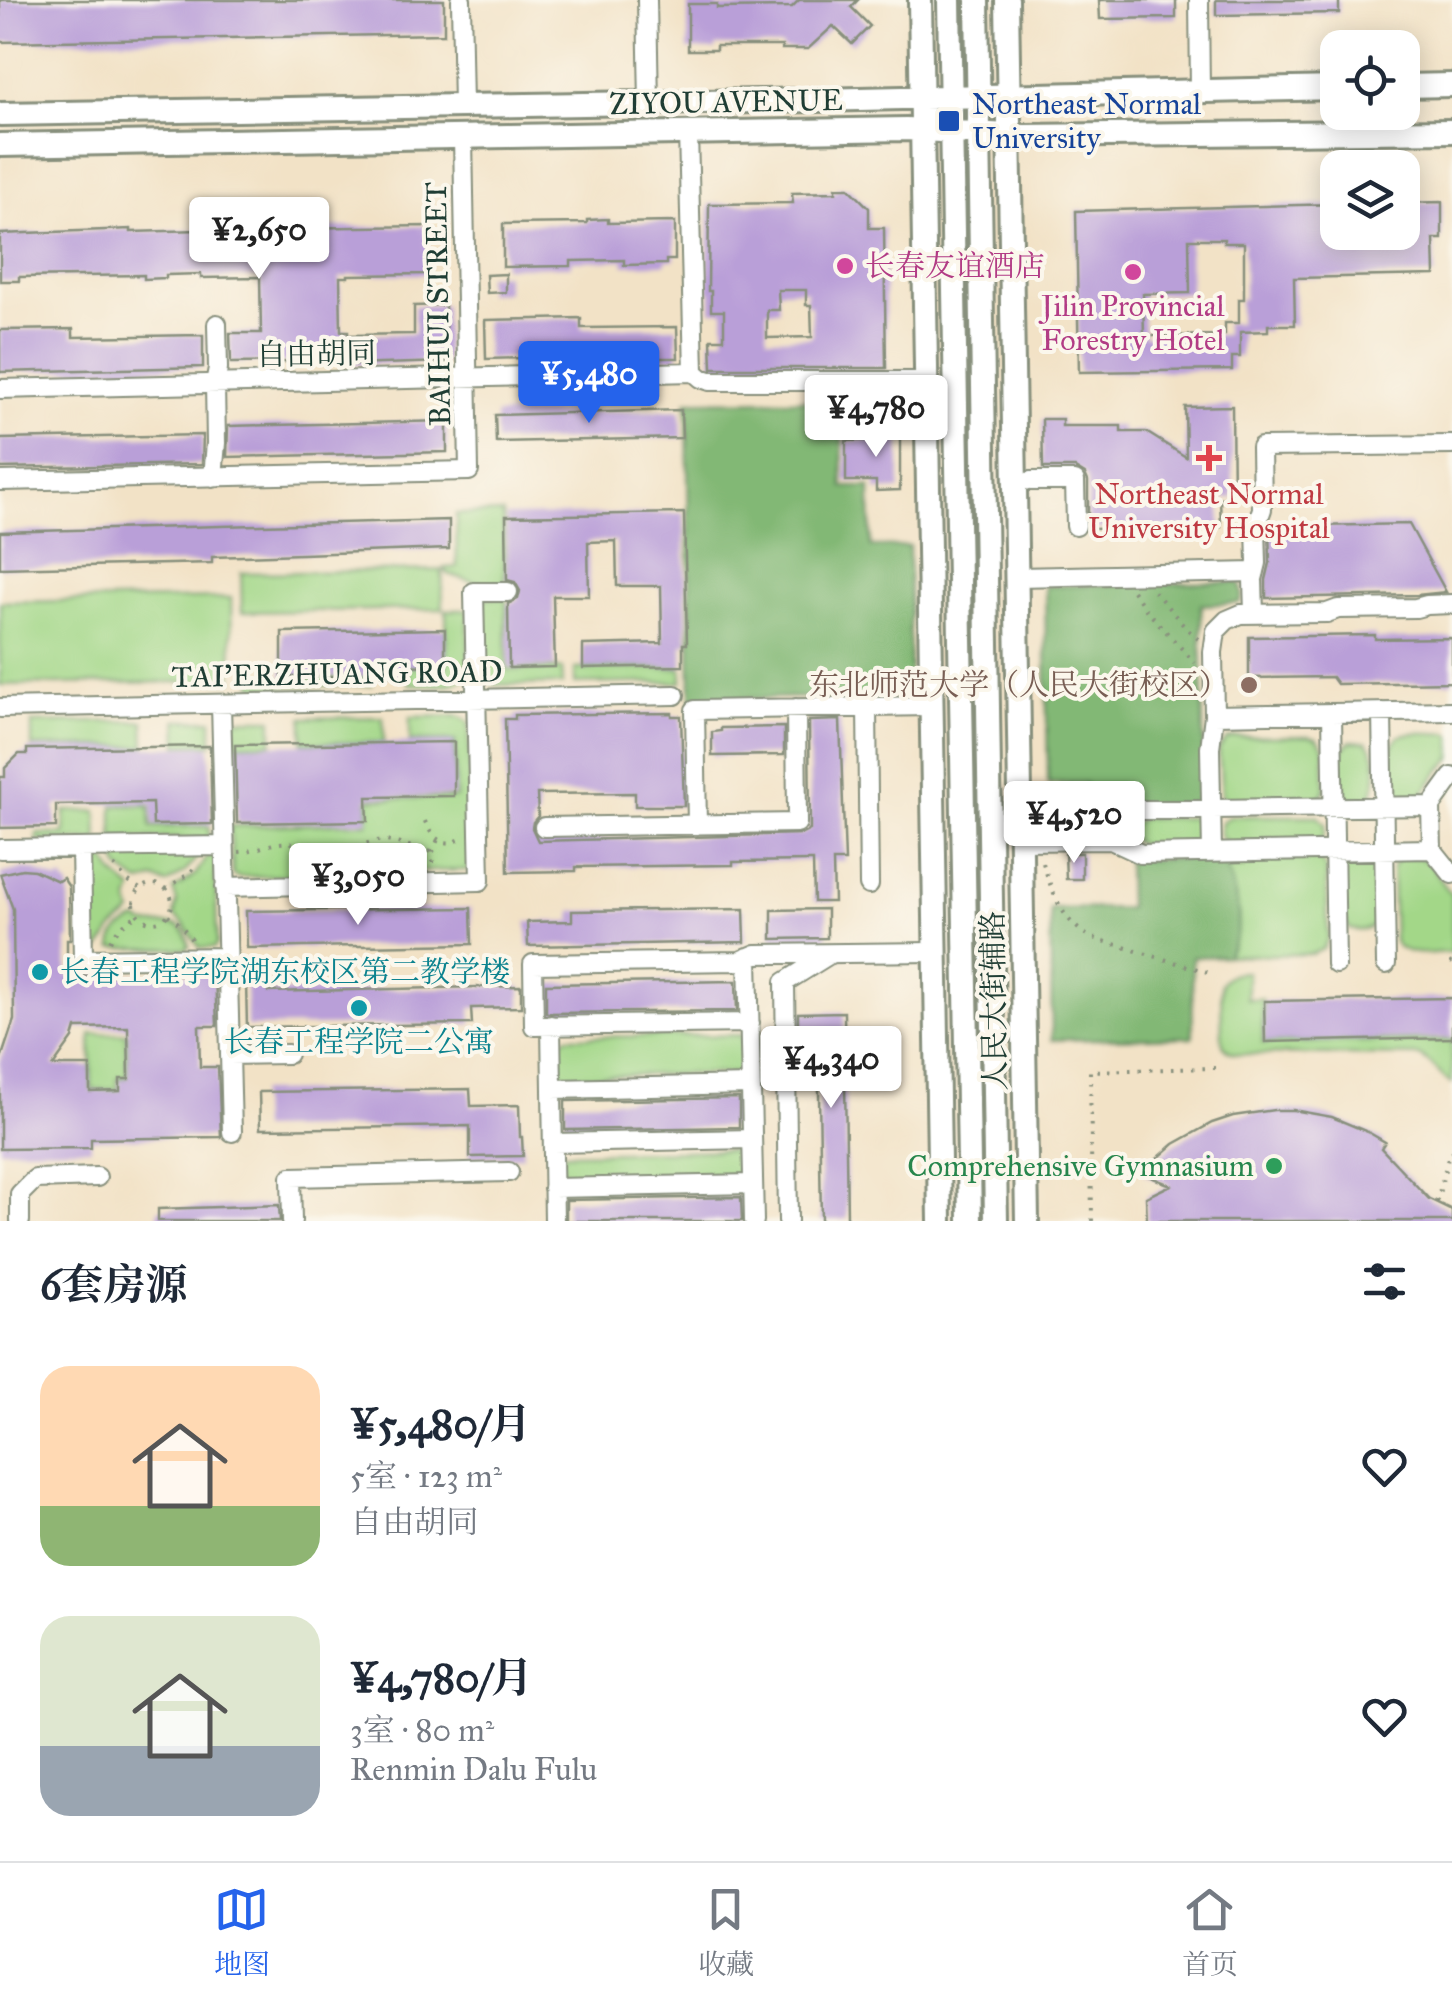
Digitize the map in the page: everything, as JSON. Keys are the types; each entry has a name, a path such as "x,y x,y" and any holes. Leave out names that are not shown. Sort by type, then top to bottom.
{"main road":[{"path":"920,0 940,1221"},
{"path":"949,0 970,1221"},
{"path":"977,0 996,1221"},
{"name":"人民大街辅路","path":"1008,0 1017,577 1026,836 1027,1221"},
{"path":"1420,86 1452,85"},
{"name":"ZIYOU AVENUE","path":"0,114 1320,88"},
{"name":"ZIYOU AVENUE","path":"0,145 688,132 922,130 1133,136 1452,131"}],"street":[{"path":"461,0 463,106"},
{"path":"647,0 649,103"},
{"path":"1199,0 1200,91"},
{"path":"688,132 694,372"},
{"name":"BAIHUI STREET","path":"213,477 469,471 462,136"},
{"path":"0,481 213,477 217,324"},
{"name":"自由胡同","path":"0,390 694,372 710,381 926,381"},
{"path":"1254,614 1256,526 1262,509 1261,447 1452,445"},
{"path":"1030,481 1076,481 1076,526"},
{"path":"1017,577 1255,572"},
{"path":"226,887 480,882 474,592 508,592"},
{"path":"1212,853 1213,652 1216,632 1227,620 1241,614 1452,604"},
{"name":"TAI'ERZHUANG ROAD","path":"0,708 675,695"},
{"path":"221,704 219,847 226,887 232,1132"},
{"path":"697,825 695,710 931,706"},
{"path":"867,707 869,885"},
{"path":"544,827 797,823 796,708"},
{"path":"1214,715 1452,711"},
{"path":"1382,712 1386,964"},
{"path":"1332,713 1336,964"},
{"path":"1452,777 1431,806 1432,850 1452,874"},
{"path":"1026,836 1111,825 1141,810 1431,806"},
{"path":"1026,836 1111,840 1142,854 1432,850"},
{"path":"0,849 219,847"},
{"path":"81,848 83,959 227,957"},
{"path":"750,1023 534,1026 533,964 740,961 756,954 935,952"},
{"path":"788,1221 785,982 830,953"},
{"path":"748,958 754,1221"},
{"path":"550,1025 554,1221"},
{"path":"230,1055 288,1054"},
{"path":"552,1089 751,1085"},
{"path":"553,1143 752,1139"},
{"path":"292,1221 292,1176 509,1172"},
{"path":"20,1221 20,1194 35,1179 97,1178"},
{"path":"553,1188 753,1184"}],"path":[{"path":"1142,574 1162,602 1213,652"},
{"path":"1122,575 1156,622 1214,682"},
{"path":"425,820 444,843 458,841 478,828"},
{"path":"1026,836 1073,927 1090,937 1214,974"},
{"path":"435,883 432,852 438,839"},
{"path":"166,889 219,847 255,851 289,842 327,859 336,859 365,844 384,840 432,852"},
{"path":"106,848 118,872 141,890"},
{"path":"151,884 166,889 172,904 168,915 151,922 138,914 135,899 141,890 151,884"},
{"path":"105,958 112,937 138,914"},
{"path":"168,915 190,936 198,958"},
{"path":"1092,1221 1090,1071 1215,1068"},
{"path":"1437,1202 1452,1152"}],"green space":[{"path":"869,399 869,433 842,434 843,487 870,487 871,547 909,546 910,696 691,699 687,401"},
{"path":"503,513 505,585 447,574 444,568 457,567 456,514"},
{"path":"442,570 443,609 242,612 241,573"},
{"path":"1238,582 1242,592 1239,603 1201,605 1201,797 1188,804 1086,806 1085,783 1048,784 1045,586"},
{"path":"231,598 232,681 0,685 0,602"},
{"path":"483,598 506,598 507,670 562,669 563,684 489,682 484,675"},
{"path":"446,610 468,610 469,674 449,684 409,684 408,667 447,666"},
{"path":"682,668 682,682 575,684 575,669"},
{"path":"371,678 372,685 253,687 253,680"},
{"path":"459,716 469,722 472,866 467,870 233,875 230,826 368,823 369,799 456,798 455,741 410,741 410,717"},
{"path":"383,717 384,742 303,743 303,718"},
{"path":"235,719 272,719 272,743 235,744"},
{"path":"177,720 212,720 212,744 178,745"},
{"path":"144,721 145,746 32,747 32,723"},
{"path":"1411,733 1452,736 1452,758 1419,798 1396,796 1390,765 1396,740"},
{"path":"1317,738 1324,747 1325,790 1318,800 1228,801 1222,796 1219,749 1227,739"},
{"path":"1351,741 1367,742 1374,755 1376,779 1368,799 1348,799 1341,790 1340,752"},
{"path":"150,805 151,827 209,826 209,838 113,839 113,806"},
{"path":"65,811 97,811 98,840 37,841 37,834 65,834"},
{"path":"1232,816 1317,816 1325,824 1324,834 1313,844 1228,844 1220,836 1220,829 1223,821"},
{"path":"1144,818 1194,818 1203,826 1203,836 1195,845 1144,846 1133,841 1131,834 1133,823"},
{"path":"199,854 186,871 167,884 154,879 140,883 120,869 114,855"},
{"path":"209,854 215,856 217,944 214,948 200,948 174,916 177,901 173,890 195,875"},
{"path":"103,855 114,874 133,890 129,901 132,913 113,929 99,950 93,943 92,860"},
{"path":"1420,857 1452,896 1452,952 1413,953 1394,942 1392,868 1399,858"},
{"path":"1224,858 1319,859 1326,868 1328,938 1323,949 1312,954 1227,956 1234,943 1238,919"},
{"path":"1224,858 1238,907 1237,930 1227,956 1192,957 1193,1037 1052,1040 1050,909 1128,908 1127,860"},
{"path":"1349,858 1369,858 1376,868 1377,919 1366,930 1350,929 1343,919 1342,868"},
{"path":"137,920 182,928 189,946 112,948 120,931"},
{"path":"1247,972 1247,999 1262,999 1263,1043 1452,1040 1452,1083 1420,1056 1229,1051 1222,1039 1221,984 1232,974"},
{"path":"126,1033 127,1077 117,1078 118,1089 92,1090 91,1034"},
{"path":"742,1035 742,1073 568,1076 560,1070 560,1043 566,1037"},
{"path":"747,1152 745,1175 568,1178 562,1174 561,1157 565,1153"}],"building":[{"path":"0,0 444,0 444,34 0,42"},
{"path":"799,0 858,0 851,7 870,26 852,44 833,26 808,49 716,46 716,50 688,50 688,4 717,4 717,8 792,7"},
{"path":"1099,0 1176,0 1176,18 1100,19"},
{"path":"1216,0 1339,0 1339,13 1216,15"},
{"path":"836,188 849,188 869,208 869,228 884,228 886,368 712,368 711,339 724,339 724,311 711,311 708,291 709,204 793,203 792,193 836,192","holes":["778,290 806,290 806,305 811,305 812,337 767,338 767,310 779,310"]},
{"path":"1442,202 1442,239 1434,239 1435,275 1294,278 1295,325 1268,325 1268,331 1240,332 1240,357 1232,357 1232,370 1079,372 1076,211 1320,204 1320,250 1420,250 1420,203","holes":["1189,239 1224,239 1224,243 1244,243 1244,299 1239,299 1239,323 1225,323 1225,335 1144,336 1143,294 1190,293"]},
{"path":"608,219 608,223 675,222 675,260 666,260 666,264 624,265 624,260 503,267 503,224"},
{"path":"429,226 429,274 340,277 341,331 348,331 348,335 414,334 414,306 445,305 446,362 231,363 230,333 261,333 260,277 201,278 201,274 144,279 144,275 19,277 19,281 0,281 0,234 131,229 201,230 202,234 230,236 288,235 288,228"},
{"path":"506,274 506,292 487,293 486,275"},
{"path":"581,318 581,328 677,327 678,358 486,359 485,320"},
{"path":"73,329 73,337 203,335 203,367 0,372 0,330"},
{"name":"Northeast Normal University Hospital","path":"1232,406 1233,498 1220,498 1221,527 1088,529 1085,474 1075,468 1043,468 1042,419 1062,419 1062,426 1121,426 1121,432 1146,432 1186,457 1185,407"},
{"path":"681,410 682,438 496,442 495,415"},
{"path":"447,421 447,452 227,457 228,426"},
{"path":"875,430 900,430 900,490 876,491 876,481 846,481 846,441 876,440"},
{"path":"203,435 202,464 0,468 0,439"},
{"path":"684,513 687,644 683,644 683,666 583,668 583,645 662,643 661,586 617,586 616,541 588,542 589,596 553,596 555,667 509,668 508,604 518,599 520,591 515,582 507,580 506,516"},
{"path":"449,520 449,549 212,557 212,563 0,568 0,532"},
{"path":"1409,524 1446,592 1266,598 1269,527"},
{"path":"445,629 445,665 404,666 404,675 282,677 282,632"},
{"path":"1375,635 1375,639 1452,638 1452,682 1337,684 1332,677 1249,678 1249,637"},
{"path":"515,715 681,716 684,806 635,806 635,793 537,794 538,816 532,828 538,841 802,834 810,830 809,721 840,720 845,861 833,861 834,902 814,902 813,861 508,872 505,719 515,719"},
{"path":"784,727 784,755 712,756 712,732 721,728"},
{"path":"454,742 454,796 367,797 368,821 237,823 235,745"},
{"path":"210,746 212,824 153,825 152,803 56,805 56,827 0,828 0,777 5,777 5,768 19,754 27,754 27,749"},
{"path":"1064,787 1081,787 1081,813 1065,813"},
{"path":"1065,853 1082,853 1082,879 1066,879"},
{"path":"34,870 58,881 63,878 69,887 67,976 215,974 217,1026 199,1026 200,1067 218,1067 221,1137 91,1139 91,1148 0,1149 0,1062 14,1020 13,909 0,874","holes":["128,1027 129,1079 120,1079 120,1091 90,1092 90,1066 53,1066 76,1028"]},
{"path":"471,908 472,944 247,948 246,911"},
{"path":"744,909 745,942 528,946 527,922 572,921 572,911"},
{"path":"827,909 827,938 772,939 772,910"},
{"path":"736,981 737,1011 546,1013 546,984"},
{"name":"长春工程学院二公寓","path":"246,982 268,982 268,992 521,986 521,1007 471,1008 472,1024 247,1027"},
{"path":"1452,998 1452,1038 1265,1042 1264,1001"},
{"path":"844,1012 847,1219 821,1221 818,1029 798,1030 798,1013"},
{"path":"470,1089 471,1106 519,1105 523,1156 470,1157 470,1126 260,1129 259,1092"},
{"path":"739,1098 739,1127 565,1130 565,1101"},
{"name":"Comprehensive Gymnasium","path":"1274,1110 1332,1117 1385,1142 1381,1148 1429,1199 1452,1210 1452,1221 1147,1221 1146,1197 1171,1185 1143,1174 1174,1144 1212,1123"},
{"path":"741,1197 742,1221 566,1221 566,1200"},
{"path":"279,1205 280,1221 158,1221 158,1209"}],"place":[{"name":"Northeast Normal University","path":"949,121"},
{"name":"长春友谊酒店","path":"845,266"},
{"name":"Jilin Provincial Forestry Hotel","path":"1133,272"},
{"name":"Northeast Normal University Hospital","path":"1209,458"},
{"name":"东北师范大学（人民大街校区）","path":"1249,685"},
{"name":"长春工程学院湖东校区第二教学楼","path":"40,972"},
{"name":"长春工程学院二公寓","path":"359,1008"},
{"name":"Comprehensive Gymnasium","path":"1274,1166"}]}
